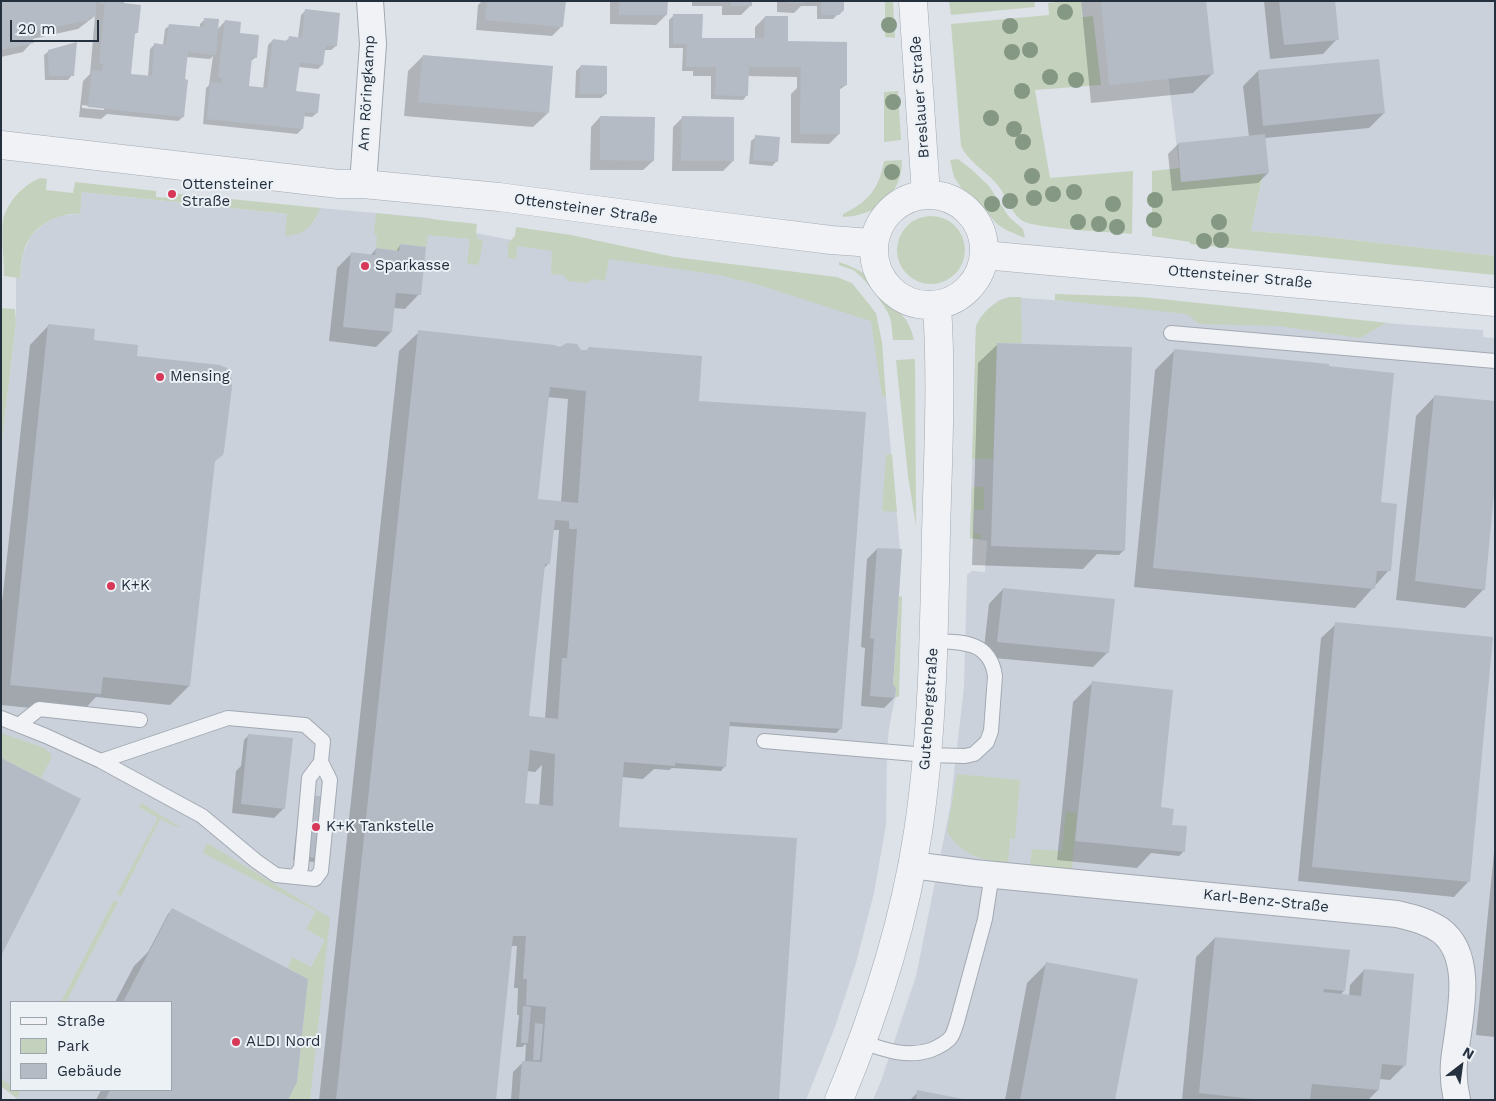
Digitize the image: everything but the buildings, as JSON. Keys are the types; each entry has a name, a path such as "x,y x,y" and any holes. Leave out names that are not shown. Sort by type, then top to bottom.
{"street":[{"name":"Am Röringkamp","path":"363,184 373,44 370,1"},
{"name":"Breslauer Straße","path":"913,1 926,194"},
{"name":"Ottensteiner Straße","path":"1,145 339,184 363,184 498,197 831,240 873,243"},
{"path":"926,194 940,195 958,203 973,216 982,235 984,254 980,272 970,288 956,299 937,306 912,303 895,294 882,280 874,262 873,243 880,223 892,208 907,198 926,194"},
{"name":"Ottensteiner Straße","path":"984,254 1495,302"},
{"name":"Gutenbergstraße","path":"839,1100 862,1042 889,960 912,865 919,823 934,640 940,350 937,306"},
{"name":"Karl-Benz-Straße","path":"912,865 1397,914 1420,920 1441,931 1456,948 1461,966 1462,987 1454,1064 1456,1100"}],"lane":[{"path":"1171,333 1495,361"},
{"path":"764,741 926,754 965,756 974,754 987,742 991,731 994,669 985,653 965,642 934,640"},
{"path":"19,725 39,709 140,720"},
{"path":"1,718 101,761 202,816 256,861 276,875 314,879 321,871 330,780 321,762"},
{"path":"101,761 228,718 305,725 323,741 321,762 309,778 301,868 295,877"},
{"path":"862,1042 884,1050 920,1054 939,1047 950,1038 957,1022 985,919 992,874"}],"shaded area":[{"path":"1159,1 1495,1 1495,256 1318,236 1251,231 1263,174 1181,182"},
{"path":"82,192 287,214 286,236 314,222 320,208 430,218 476,233 511,240 517,234 624,253 846,283 872,314 886,397 900,549 902,549 893,684 896,688 887,751 886,825 874,893 856,963 835,1027 806,1100 18,1100 1,1086 1,450 16,321 16,277 20,278 23,253 31,236 44,224 62,215 80,214"},
{"path":"1009,297 1483,330 1483,337 1495,338 1495,1100 873,1100 916,976 950,808 964,687 967,575 972,571 985,572 987,541 970,538 976,326 988,309 999,300"}],"green space":[{"path":"885,1 893,1 895,38 885,37"},
{"path":"949,1 1034,1 1035,7 951,15"},
{"path":"1081,1 1082,17 1093,16 1101,85 1035,90 1050,178 1133,171 1132,234 1040,226 1021,220 1013,211 999,186 972,161 961,146 951,24 1049,15 1048,3"},
{"path":"898,91 901,140 884,142 884,92"},
{"path":"958,159 989,186 1009,217 1023,229 1025,238 997,224 974,197 962,189 954,177 950,160"},
{"path":"902,160 897,184 885,201 866,213 843,217 843,214 859,205 871,193 879,179 884,161"},
{"path":"1180,168 1182,182 1263,174 1251,231 1318,236 1495,256 1495,275 1190,244 1190,242 1152,236 1152,171"},
{"path":"40,178 47,179 46,190 73,193 75,182 156,191 156,197 170,198 171,193 320,208 311,225 298,234 285,236 287,214 82,192 80,214 61,216 44,224 26,245 22,257 20,278 4,276 2,235 5,214 16,195 27,185"},
{"path":"376,213 477,224 476,233 478,239 483,240 479,263 477,265 467,264 470,239 428,235 426,247 400,244 399,251 376,248 377,235 374,234"},
{"path":"931,216 944,219 955,226 962,237 965,250 962,263 955,274 944,281 931,284 918,281 907,274 900,263 897,250 900,237 907,226 918,219"},
{"path":"516,227 571,235 674,257 837,277 852,283 876,313 882,342 886,397 882,396 871,321 759,285 719,275 609,259 605,281 593,279 587,283 568,281 563,275 551,274 552,251 517,246 516,260 508,257 508,243 515,236"},
{"path":"839,262 856,269 866,276 884,298 904,317 910,327 914,340 893,340 890,319 882,303 857,273 839,265"},
{"path":"1055,294 1142,297 1408,325 1386,323 1360,338 1279,326 1199,324 1187,314 1055,300"},
{"path":"1009,297 1021,297 1022,343 997,343 993,459 972,459 976,326 990,308"},
{"path":"1,308 15,309 16,321 1,450"},
{"path":"915,359 916,526 908,476 896,360"},
{"path":"892,454 897,512 882,511 886,455"},
{"path":"972,487 984,487 984,510 974,510 973,533 981,534 981,539 970,538"},
{"path":"899,596 902,597 899,696 895,698 896,688 893,684"},
{"path":"1,733 44,748 51,754 51,759 41,778 1,758"},
{"path":"957,774 1020,780 1015,839 1010,838 1008,863 990,861 973,855 959,846 947,832"},
{"path":"141,803 180,827 160,819 121,896 117,894 158,818 139,807"},
{"path":"1066,811 1077,813 1072,870 1030,866 1032,849 1062,851"},
{"path":"209,844 330,918 310,1100 288,1100 297,1082 308,979 288,968 292,957 311,967 325,940 306,929 316,911 203,853 206,845"},
{"path":"114,900 118,902 67,1001 62,1001"},
{"path":"1,1079 10,1084 10,1091 20,1091 17,1098 1,1086"}],"place":[{"name":"Ottensteiner Straße","path":"172,194"},
{"name":"Sparkasse","path":"365,266"},
{"name":"Mensing","path":"160,377"},
{"name":"K+K","path":"111,586"},
{"name":"K+K Tankstelle","path":"316,827"},
{"name":"ALDI Nord","path":"236,1042"}]}
